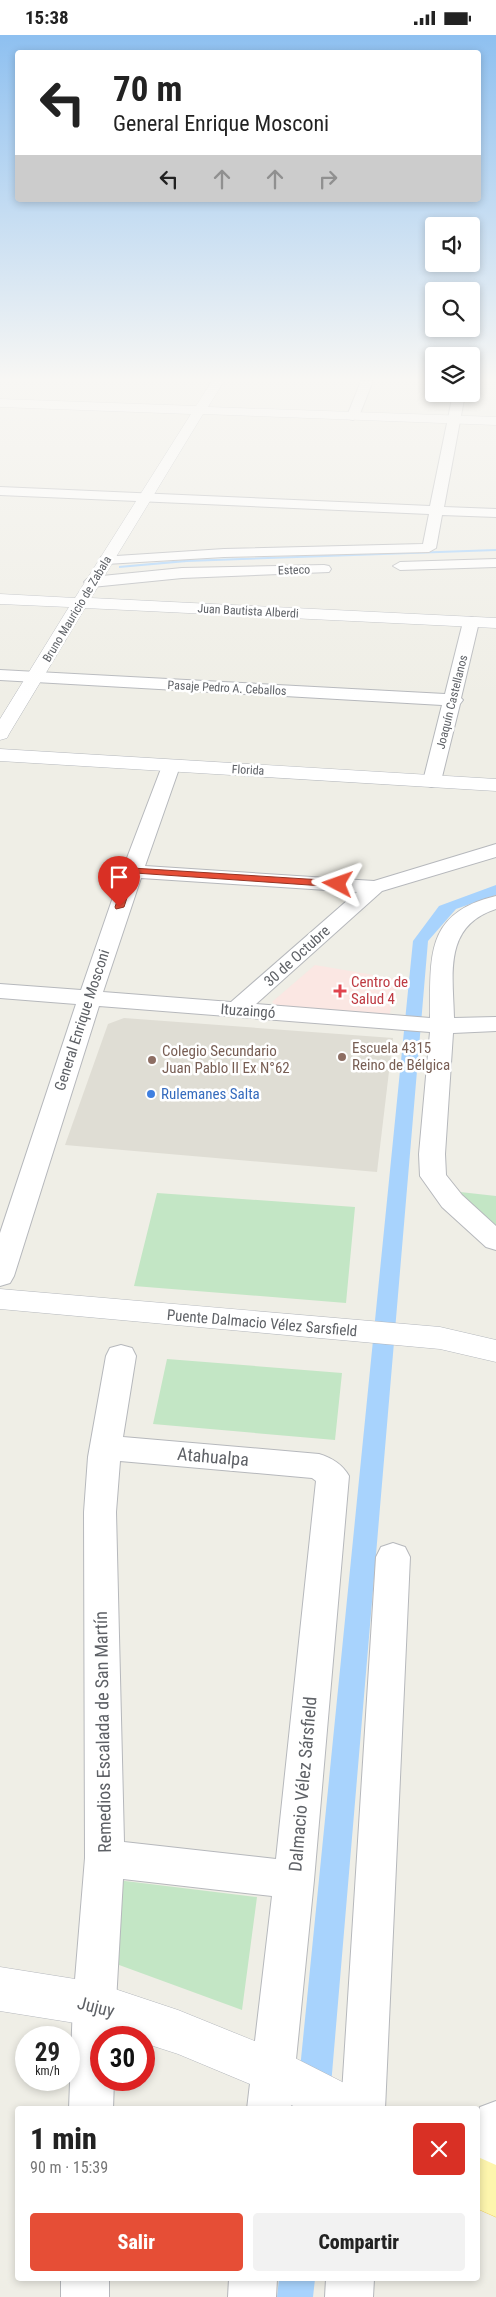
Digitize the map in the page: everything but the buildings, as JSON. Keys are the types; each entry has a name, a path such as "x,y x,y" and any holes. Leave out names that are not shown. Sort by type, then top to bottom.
{"main road":[{"path":"480,2182 496,2193"}],"street":[{"name":"Bruno Mauricio de Zabala","path":"0,734 151,487"},
{"path":"436,511 441,487"},
{"path":"0,491 143,499 496,513"},
{"name":"Esteco","path":"106,560 224,553 429,549 436,511"},
{"path":"386,567 496,563"},
{"name":"Esteco","path":"92,582 182,573 338,568"},
{"name":"Juan Bautista Alberdi","path":"0,599 496,623"},
{"name":"Joaquín Castellanos","path":"432,781 454,700 472,622"},
{"name":"Pasaje Pedro A. Ceballos","path":"0,675 454,700"},
{"name":"Florida","path":"0,755 496,785"},
{"name":"General Enrique Mosconi","path":"0,1276 88,999 132,871 171,766"},
{"name":"30 de Octubre","path":"236,1010 375,887 496,849"},
{"path":"132,871 375,887"},
{"path":"496,902 477,908 458,922 447,938 442,959 442,1026 432,1154 433,1176 452,1201 496,1241"},
{"name":"Ituzaingó","path":"0,991 442,1026 496,1024"},
{"name":"Puente Dalmacio Vélez Sarsfield","path":"0,1299 84,1308 440,1338 496,1351"},
{"name":"Remedios Escalada de San Martín","path":"91,2106 94,2004 104,1858 100,1513 106,1448 121,1356"},
{"name":"Atahualpa","path":"106,1448 319,1466"},
{"name":"Dalmacio Vélez Sársfield","path":"271,2090 294,1880 333,1476 319,1466"},
{"path":"363,2106 393,1557"},
{"path":"104,1858 294,1880"},
{"name":"Jujuy","path":"0,1989 94,2004 178,2032 271,2090 336,2106"},
{"path":"480,2154 496,2123"},
{"path":"85,2297 86,2281"},
{"path":"252,2297 253,2281"},
{"path":"349,2297 350,2281"}],"shaded area":[{"name":"Centro de Salud 4","path":"315,965 397,979 389,1018 279,1009 272,1002"},
{"path":"124,1018 393,1038 377,1172 65,1145 108,1024"}],"green space":[{"path":"460,1192 496,1196 496,1229"},
{"path":"157,1193 355,1207 346,1303 134,1286"},
{"path":"167,1359 342,1373 335,1440 153,1424"},
{"path":"117,1880 257,1897 242,2010 111,1962"}],"water":[{"path":"496,549 496,551 187,562 119,568 119,566 184,560"},
{"path":"496,885 496,895 456,909 428,941 329,2106 296,2106 413,941 439,906"},
{"path":"279,2281 315,2281 313,2297 277,2297"}],"place":[{"name":"Centro de Salud 4","path":"340,991"},
{"name":"Escuela 4315 Reino de Bélgica","path":"342,1057"},
{"name":"Colegio Secundario Juan Pablo II Ex N°62","path":"152,1060"},
{"name":"Rulemanes Salta","path":"151,1094"}],"route":[{"path":"119,907 132,871 338,884"}]}
